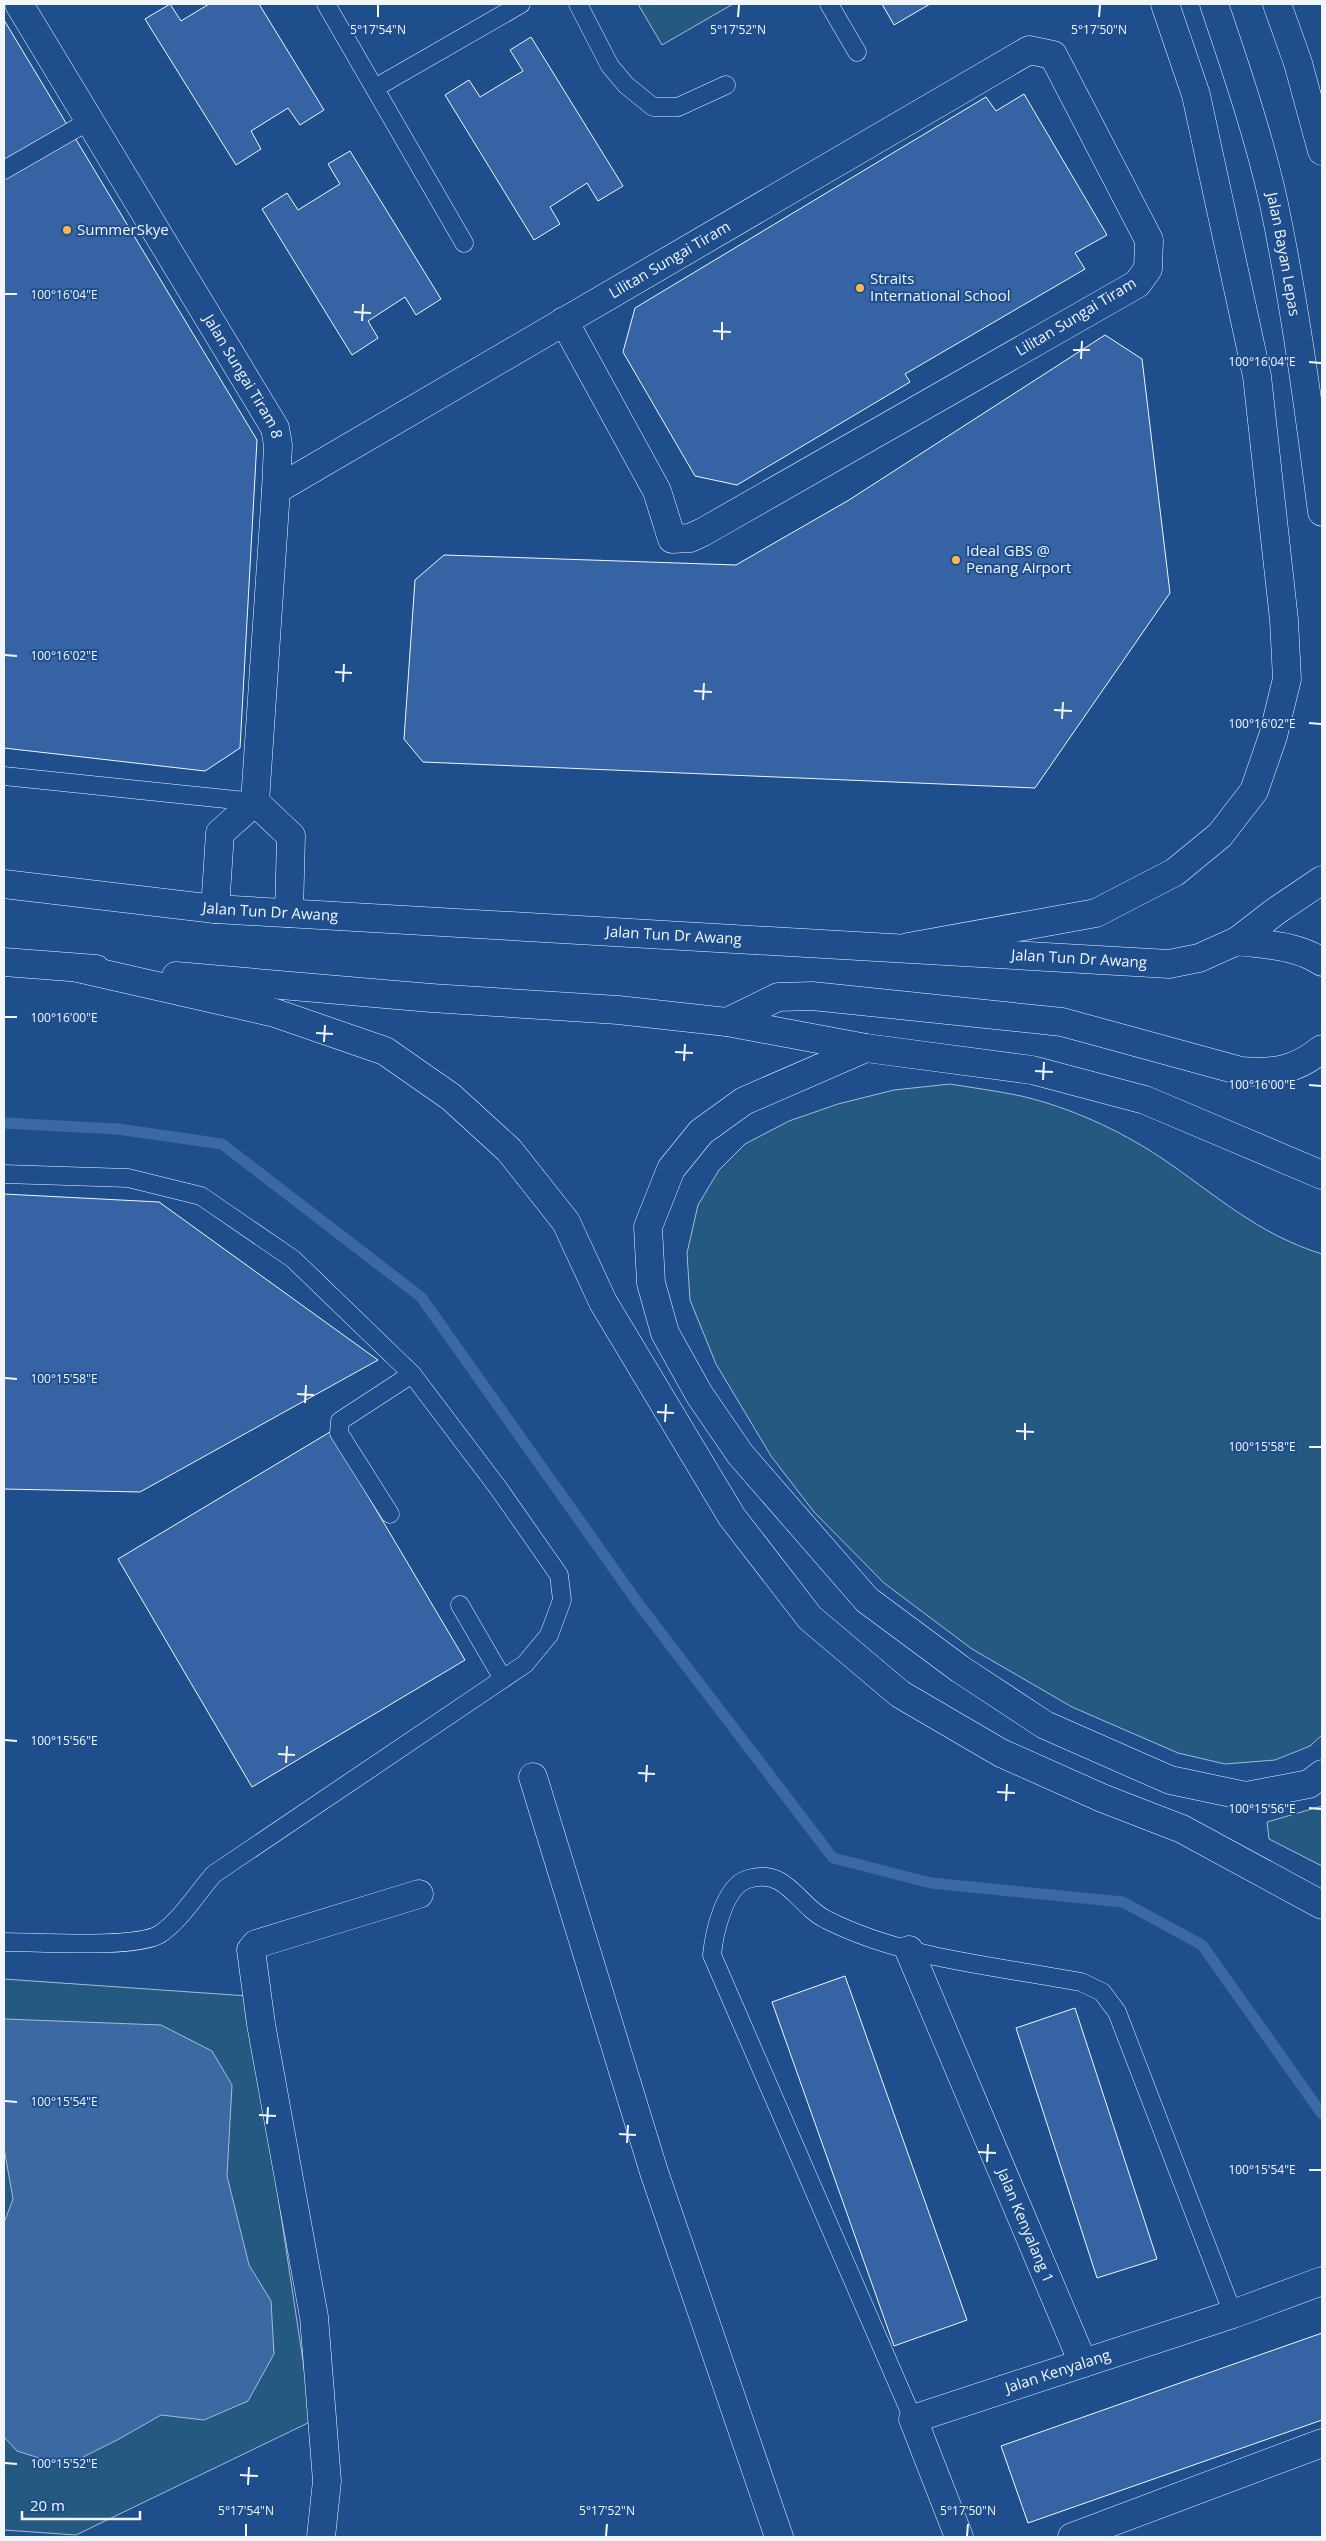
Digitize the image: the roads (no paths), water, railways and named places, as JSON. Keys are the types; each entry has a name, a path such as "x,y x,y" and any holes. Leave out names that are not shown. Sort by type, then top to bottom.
{"main road":[{"name":"Jalan Sungai Tiram 8","path":"19,4 275,428 278,445 276,490 255,802"},
{"path":"908,947 1096,913 1175,872 1220,836 1254,791 1273,736 1287,680 1284,620 1257,376 1196,96 1165,4"},
{"name":"Jalan Bayan Lepas","path":"1214,4 1241,84 1273,202 1299,334 1322,512"},
{"path":"1277,4 1298,63 1322,151"},
{"name":"Lilitan Sungai Tiram","path":"276,490 564,321 1029,50 1053,55 1149,240 1148,269 1137,284 712,528 690,538 672,539 657,491 564,321"},
{"path":"215,909 220,833 255,802 291,836 289,913"},
{"name":"Jalan Tun Dr Awang","path":"4,884 215,909 908,947 1168,964 1199,958 1237,941 1276,911 1322,880"},
{"path":"1237,941 1299,950 1307,952 1322,962"},
{"path":"4,962 431,998 618,1010 726,1022 866,1048 1032,1070 1145,1100 1322,1175"},
{"path":"78,968 275,1013 348,1038 385,1051 451,1096 509,1150 566,1222 603,1302 732,1517 810,1618 900,1694 1001,1753 1102,1798 1182,1829 1322,1905"},
{"path":"726,1022 778,997 812,996 1062,1022 1242,1071 1265,1074 1292,1068 1322,1049"},
{"path":"866,1048 744,1101 701,1132 672,1169 648,1226 650,1283 665,1333 699,1394 740,1454 867,1600 960,1668 1045,1725 1170,1780 1246,1796 1309,1784 1322,1774"},
{"path":"533,1777 654,2172 779,2537"},
{"path":"321,2537 327,2481 314,2317 261,2024 251,1950 256,1944 419,1894"},
{"name":"Jalan Kenyalang 1","path":"909,1950 1084,2363"},
{"name":"Jalan Kenyalang","path":"913,2419 1233,2314 1322,2281"},
{"path":"913,2419 959,2537"},
{"path":"1072,2537 1322,2443"}],"lane":[{"path":"326,4 464,243"},
{"path":"375,88 521,4"},
{"path":"578,4 610,66 626,85 653,107 678,107 726,85"},
{"path":"829,4 857,52"},
{"path":"4,170 89,121"},
{"path":"4,776 255,802"},
{"path":"4,1174 128,1178 201,1196 293,1259 412,1374 499,1489 559,1575 562,1600 549,1635 525,1664 214,1874 176,1918 159,1934 135,1942 4,1942"},
{"path":"390,1514 339,1433 340,1421 412,1374"},
{"path":"460,1605 503,1679"},
{"path":"913,2419 712,1955 714,1932 721,1913 734,1890 746,1879 767,1876 784,1882 824,1919 858,1934 909,1950 1081,1982 1102,1992 1117,2012 1233,2314"}],"waterway":[{"path":"4,1123 118,1129 222,1144 421,1297 638,1603 833,1858 931,1883 1123,1902 1202,1945 1322,2114"}],"place":[{"name":"SummerSkye","path":"67,230"},
{"name":"Straits International School","path":"860,288"},
{"name":"Ideal GBS @ Penang Airport","path":"956,560"}]}
